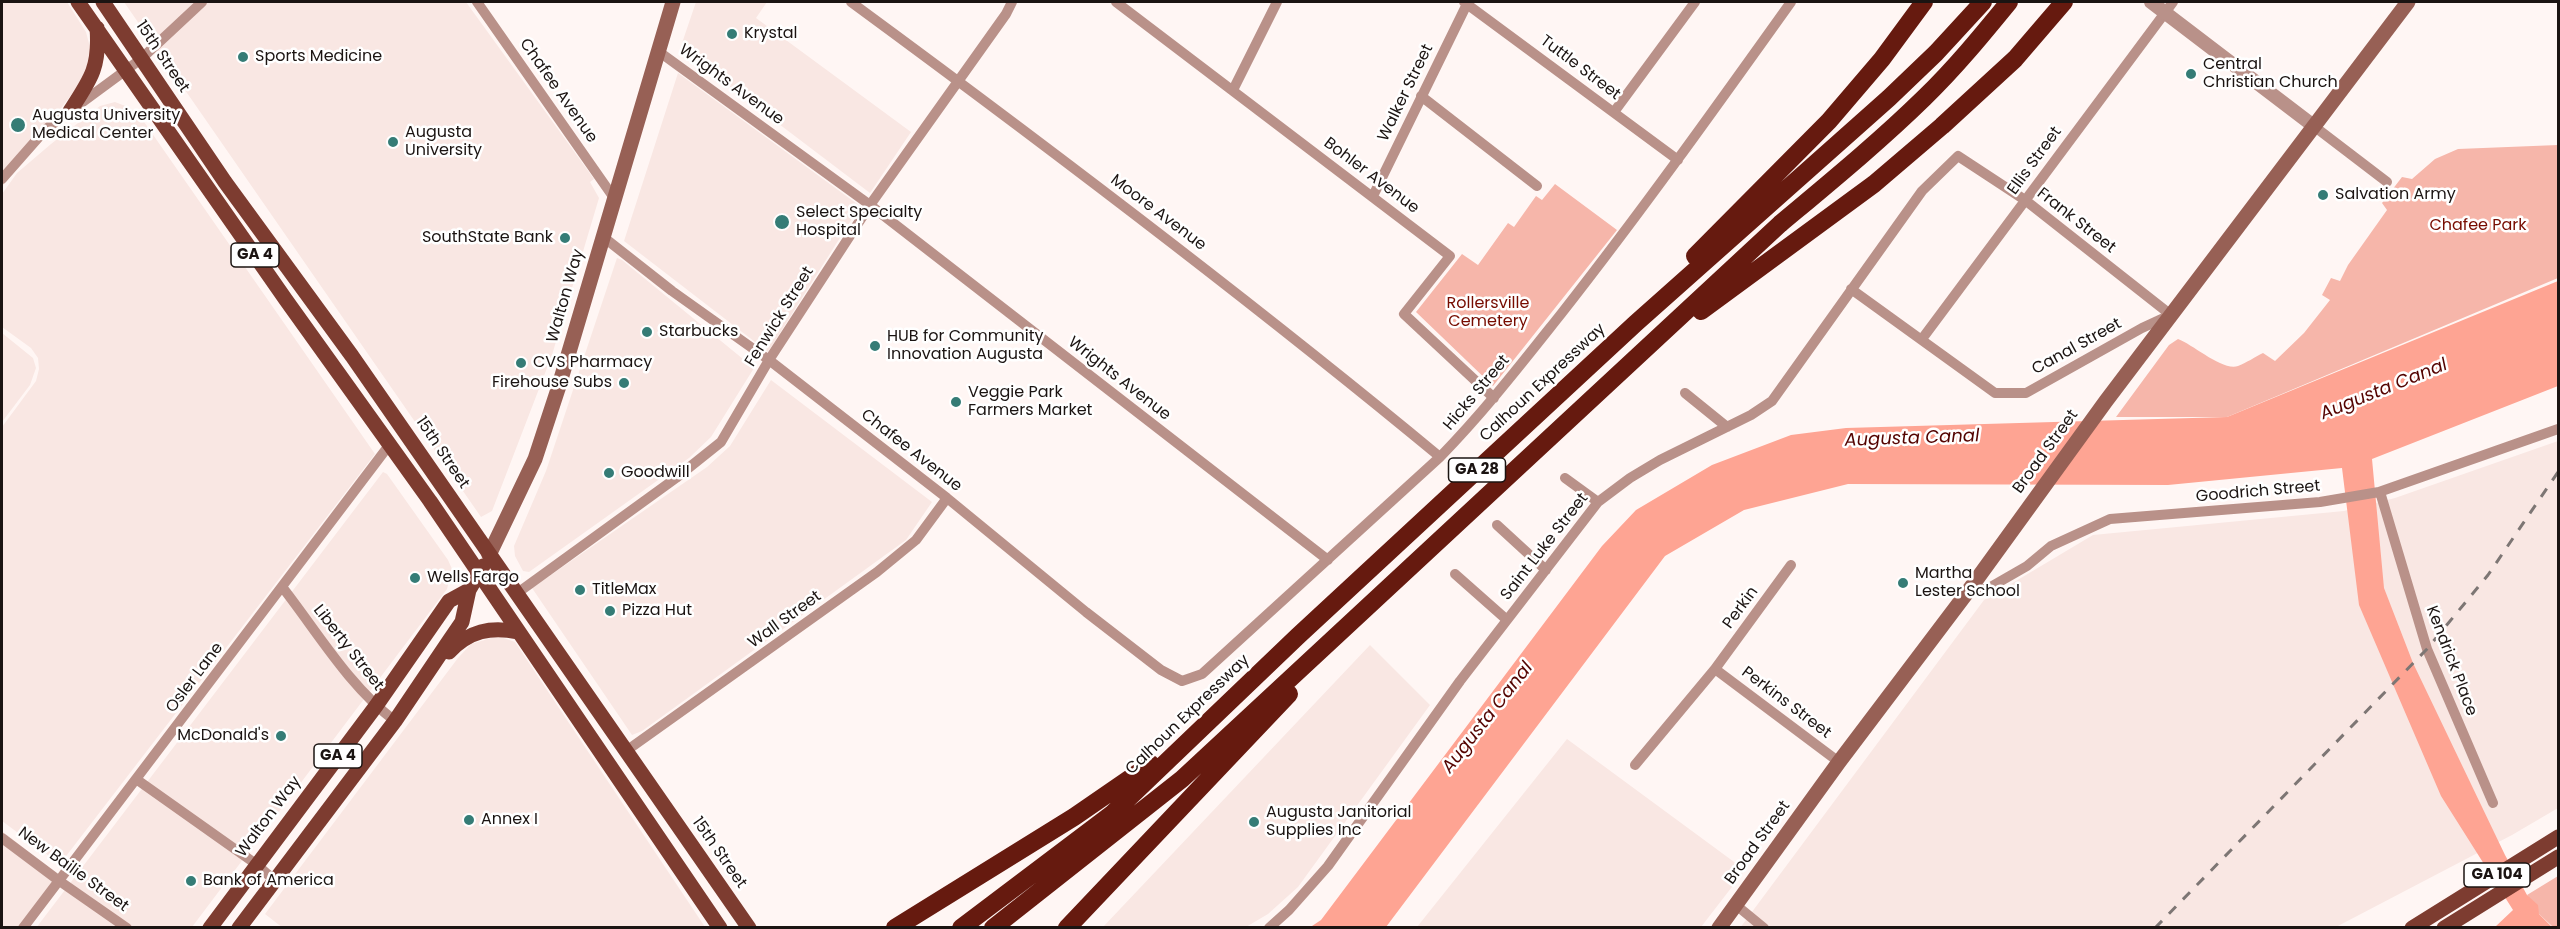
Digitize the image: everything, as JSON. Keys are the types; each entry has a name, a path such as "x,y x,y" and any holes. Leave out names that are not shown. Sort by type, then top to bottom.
{"highway":[{"path":"1536,415 1829,121 1882,59 1924,2"},
{"name":"Calhoun Expressway","path":"961,927 1112,814 1536,415 1889,98 1936,53 1983,2"},
{"name":"GA 28","path":"993,927 1182,779 1780,224 1858,159 1925,97 1980,38 2009,2"},
{"path":"1623,370 1874,184 2016,59 2064,2"},
{"path":"1066,927 1413,563"},
{"path":"895,927 1074,818 1209,722"}],"main road":[{"name":"GA 4","path":"78,2 286,300 390,444 478,573"},
{"name":"15th Street","path":"103,2 225,182 391,410 516,594 749,927"},
{"name":"Walton Way","path":"239,927 395,721 462,622 469,590 489,555 535,459 674,2"},
{"name":"Broad Street","path":"1719,927 2106,401 2315,128 2408,2"},
{"path":"70,111 90,80 97,61 97,28"},
{"path":"478,573 720,927"},
{"name":"Walton Way","path":"210,927 376,706 449,601 469,590"},
{"path":"423,680 460,640 485,629 501,628 518,632"},
{"name":"GA 104","path":"2412,927 2559,837"},
{"name":"GA 104","path":"2444,927 2559,857"}],"street":[{"path":"2,179 46,129 141,59 202,2"},
{"name":"Chafee Avenue","path":"477,2 614,198"},
{"name":"Moore Avenue","path":"851,2 958,80 1228,286 1440,457"},
{"name":"Fenwick Street","path":"516,594 676,478 721,442 769,360 870,204 1006,14 1012,2"},
{"name":"Bohler Avenue","path":"1116,2 1450,256 1404,314 1494,398"},
{"path":"1233,90 1277,2"},
{"path":"1614,112 1695,2"},
{"name":"Hicks Street","path":"1202,674 1440,457 1494,398 1622,236 1791,2"},
{"path":"2151,2 2169,6 2315,128 2387,182"},
{"name":"Tuttle Street","path":"1465,3 1678,159"},
{"name":"Walker Street","path":"1373,196 1465,3"},
{"name":"Ellis Street","path":"1922,339 2169,6"},
{"name":"Wrights Avenue","path":"658,51 870,204 1328,560"},
{"path":"1421,96 1537,186"},
{"name":"Frank Street","path":"1958,156 2025,200 2171,315"},
{"name":"Saint Luke Street","path":"1269,927 1289,910 1328,866 1460,681 1598,502 1630,478 1660,460 1727,427 1772,401 1922,191 1958,156"},
{"name":"Chafee Avenue","path":"602,236 672,291 769,360 947,498 1161,670 1182,681 1202,674"},
{"path":"1851,289 1922,339"},
{"name":"Canal Street","path":"1922,339 1995,393 2026,393 2132,333 2171,315"},
{"path":"1685,393 1727,427"},
{"name":"Goodrich Street","path":"1969,590 1987,589 2027,566 2047,549 2110,519 2339,499 2380,492 2559,429"},
{"name":"Osler Lane","path":"23,927 283,588 390,444"},
{"path":"1565,478 1598,502"},
{"name":"Kendrick Place","path":"2380,492 2427,649 2493,803"},
{"name":"Wall Street","path":"626,751 877,572 916,540 947,498"},
{"path":"1497,525 1546,570"},
{"name":"Perkin","path":"1635,765 1715,669 1791,565"},
{"path":"1455,574 1507,620"},
{"name":"Liberty Street","path":"283,588 358,686 376,706 395,721"},
{"name":"Perkins Street","path":"1715,669 1839,762"},
{"path":"136,779 256,864 274,880"},
{"name":"New Bailie Street","path":"2,838 127,927"},
{"path":"1736,905 1764,927"}],"shaded area":[{"name":"Augusta University Medical Center","path":"2,2 67,2 86,32 92,55 83,79 2,187"},
{"name":"Augusta University","path":"124,2 466,2 594,179 590,182 599,198 552,355 492,511 481,517"},
{"path":"696,2 767,2 756,18 911,132 870,193 680,49"},
{"path":"678,73 860,206 768,352 624,241"},
{"path":"115,102 128,107 140,116 375,454 60,864 2,821 2,427 36,381 39,369 38,358 31,348 2,327 2,194 17,173 51,144 100,106"},
{"path":"617,258 754,368 711,437 689,458 529,572 523,571 515,556 514,546 546,471"},
{"path":"2,333 33,358 36,368 30,385 2,422"},
{"path":"771,380 932,502 906,540 642,731 632,735 532,588 707,467 730,446"},
{"path":"2558,441 2558,808 2512,835 2336,927 1740,928 1984,600 2093,535 2344,511 2395,498"},
{"path":"383,472 387,474 448,560 452,569 447,589 192,927 36,928"},
{"path":"498,636 515,642 705,927 283,928 265,914 458,658 471,644"},
{"path":"1370,645 1430,705 1298,887 1268,914 1246,927 1103,927"},
{"path":"1567,739 1745,870 1701,927 1417,927"},
{"path":"2,831 65,880 30,927 2,927"}],"green space":[{"name":"Chafee Park","path":"2558,145 2558,278 2227,417 2116,417 2169,345 2178,339 2231,367 2241,365 2263,353 2275,361 2304,333 2330,300 2322,295 2331,278 2340,281 2348,265 2387,210 2382,203 2402,177 2412,179 2435,159 2458,149"},
{"name":"Rollersville Cemetery","path":"1555,184 1617,230 1493,386 1416,312 1462,254 1478,265 1508,223 1514,227 1536,196 1542,200"},
{"path":"2558,876 2558,925 2553,927 2539,914 2527,895"}],"water":[{"name":"Augusta Canal","path":"2558,281 2558,386 2372,459 2384,588 2413,663 2505,855 2527,895 2538,905 2539,914 2551,926 2558,925 2558,927 2495,927 2513,910 2441,796 2359,605 2342,468 2168,485 1848,484 1744,510 1665,556 1386,927 1309,928 1321,920 1602,546 1636,510 1712,465 1791,435 1846,428 2227,417"}],"railway":[{"path":"2155,928 2427,649 2488,575 2558,472"}],"place":[{"name":"Krystal","path":"732,34"},
{"name":"Sports Medicine","path":"243,57"},
{"name":"Central Christian Church","path":"2191,74"},
{"name":"Augusta University Medical Center","path":"18,125"},
{"name":"Augusta University","path":"393,142"},
{"name":"Salvation Army","path":"2323,195"},
{"name":"Select Specialty Hospital","path":"782,222"},
{"name":"SouthState Bank","path":"565,238"},
{"name":"Starbucks","path":"647,332"},
{"name":"HUB for Community Innovation Augusta","path":"875,346"},
{"name":"CVS Pharmacy","path":"521,363"},
{"name":"Firehouse Subs","path":"624,383"},
{"name":"Veggie Park Farmers Market","path":"956,402"},
{"name":"Goodwill","path":"609,473"},
{"name":"Wells Fargo","path":"415,578"},
{"name":"Martha Lester School","path":"1903,583"},
{"name":"TitleMax","path":"580,590"},
{"name":"Pizza Hut","path":"610,611"},
{"name":"McDonald's","path":"281,736"},
{"name":"Annex I","path":"469,820"},
{"name":"Augusta Janitorial Supplies Inc","path":"1254,822"},
{"name":"Bank of America","path":"191,881"}]}
